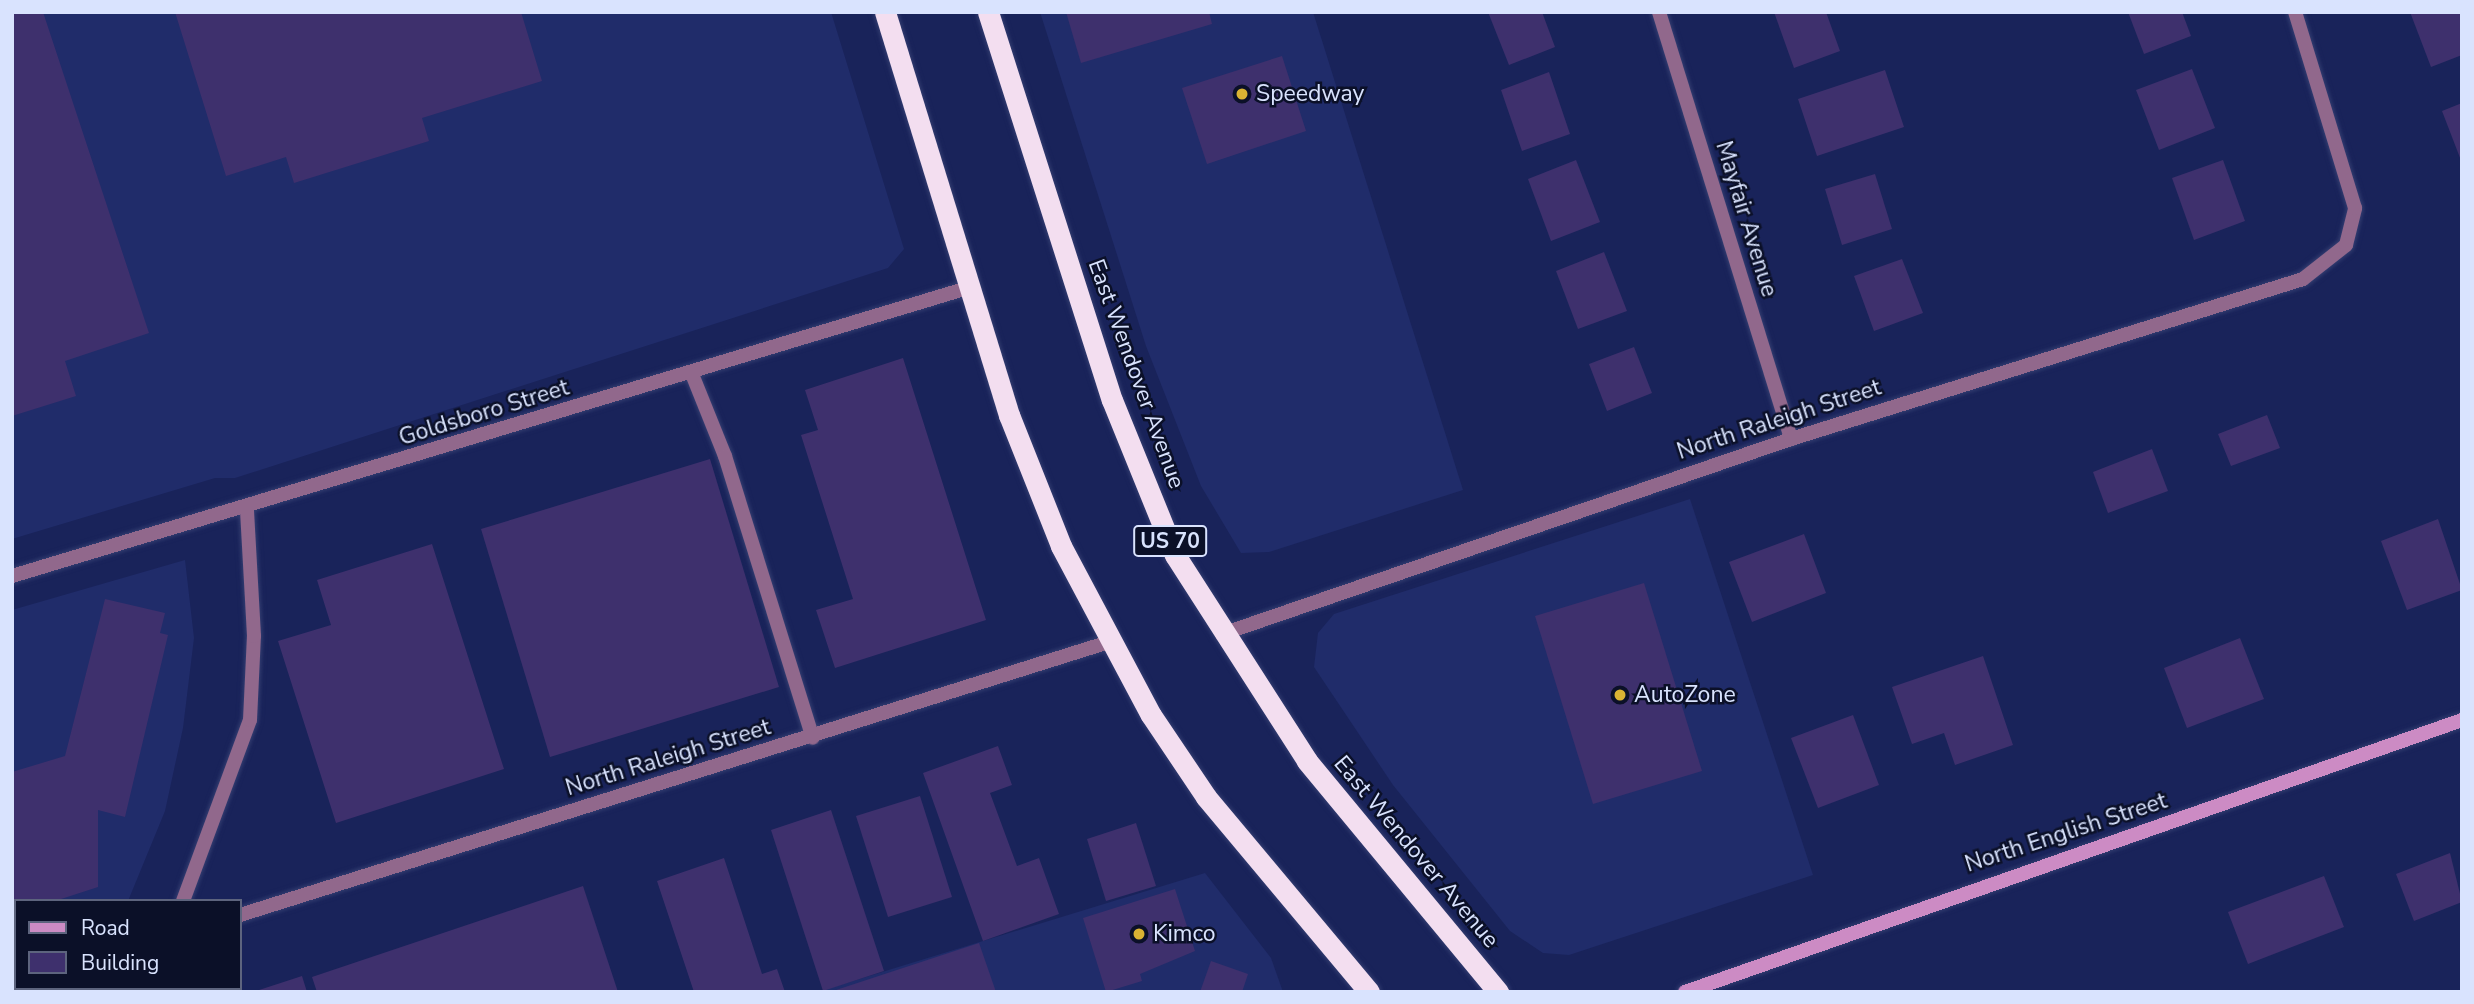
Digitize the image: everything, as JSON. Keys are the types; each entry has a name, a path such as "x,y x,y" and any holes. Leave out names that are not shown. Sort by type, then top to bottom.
{"highway":[{"path":"885,12 968,288 1034,480 1109,642 1206,797 1369,992"},
{"name":"East Wendover Avenue","path":"988,12 1112,400 1175,555 1222,634 1307,761 1498,992"}],"street":[{"name":"Mayfair Avenue","path":"1659,12 1790,439"},
{"name":"North Raleigh Street","path":"1222,634 1790,439 2303,279 2346,245 2355,208 2295,12"},
{"name":"Goldsboro Street","path":"12,576 247,510 968,288"},
{"path":"692,374 725,456 813,738"},
{"path":"184,899 250,720 254,636 247,510"},
{"name":"North Raleigh Street","path":"242,914 813,738 1109,642"},
{"name":"North English Street","path":"1685,992 2462,720"}],"shaded area":[{"path":"12,12 831,12 904,249 888,268 235,478 215,478 12,539"},
{"path":"1040,12 1313,12 1463,490 1269,552 1241,553 1201,486 1146,346"},
{"path":"1690,499 1813,875 1569,955 1543,953 1510,931 1393,785 1314,667 1318,633 1334,614"},
{"path":"185,560 194,638 183,728 165,811 129,899 14,899 12,947 12,610"},
{"path":"1205,873 1271,958 1283,992 817,992"}],"building":[{"path":"12,12 43,12 149,333 65,361 76,396 12,416"},
{"path":"175,12 521,12 542,81 422,118 429,141 294,183 286,157 226,176"},
{"path":"1066,12 1209,12 1212,24 1081,63"},
{"path":"1488,12 1542,12 1555,47 1509,65"},
{"path":"1774,12 1826,12 1840,51 1794,68"},
{"path":"2128,12 2182,12 2191,36 2144,54"},
{"path":"2410,12 2462,12 2462,55 2431,67"},
{"path":"1282,56 1306,131 1207,164 1182,88"},
{"path":"2192,69 2215,128 2159,150 2136,90"},
{"path":"1885,70 1904,127 1817,156 1798,99"},
{"path":"1549,72 1570,134 1522,151 1501,90"},
{"path":"2462,103 2462,163 2442,111"},
{"path":"1576,160 1600,222 1551,241 1528,179"},
{"path":"2223,160 2245,221 2194,240 2172,178"},
{"path":"1875,174 1892,229 1842,245 1825,189"},
{"path":"1604,252 1627,311 1578,329 1556,271"},
{"path":"1902,259 1923,313 1874,331 1854,276"},
{"path":"1634,347 1652,393 1607,411 1589,364"},
{"path":"903,358 986,620 835,668 816,610 853,599 801,435 818,430 805,390"},
{"path":"2267,415 2280,448 2231,466 2218,434"},
{"path":"2152,449 2168,491 2108,513 2093,472"},
{"path":"710,459 779,687 550,757 481,529"},
{"path":"2438,519 2462,590 2407,610 2381,541"},
{"path":"1804,534 1826,593 1752,622 1729,562"},
{"path":"432,544 504,769 336,823 278,641 331,625 317,580"},
{"path":"1644,583 1702,771 1593,804 1535,616"},
{"path":"105,599 165,613 160,633 168,635 125,817 98,810 98,887 61,899 14,899 12,914 12,772 65,756"},
{"path":"2240,638 2264,699 2187,728 2164,668"},
{"path":"1983,656 2013,745 1955,765 1944,733 1912,744 1892,687"},
{"path":"1853,715 1879,785 1818,808 1791,738"},
{"path":"998,746 1012,785 990,793 1017,866 1039,858 1059,914 983,941 923,773"},
{"path":"920,796 952,897 888,917 856,816"},
{"path":"831,810 884,971 823,991 771,830"},
{"path":"1136,823 1156,886 1106,901 1087,839"},
{"path":"2450,853 2462,902 2414,921 2396,874"},
{"path":"724,858 762,974 777,969 785,992 694,992 657,881"},
{"path":"2324,876 2344,927 2248,964 2228,912"},
{"path":"583,886 618,992 317,992 312,977"},
{"name":"Kimco","path":"1175,889 1195,951 1140,974 1142,981 1106,992 1083,918"},
{"path":"979,943 996,992 833,992 833,991"},
{"path":"1211,961 1248,974 1242,992 1200,992"},
{"path":"302,976 307,992 256,992 256,991"}],"place":[{"name":"Speedway","path":"1242,94"},
{"name":"AutoZone","path":"1620,695"},
{"name":"Kimco","path":"1139,934"}]}
